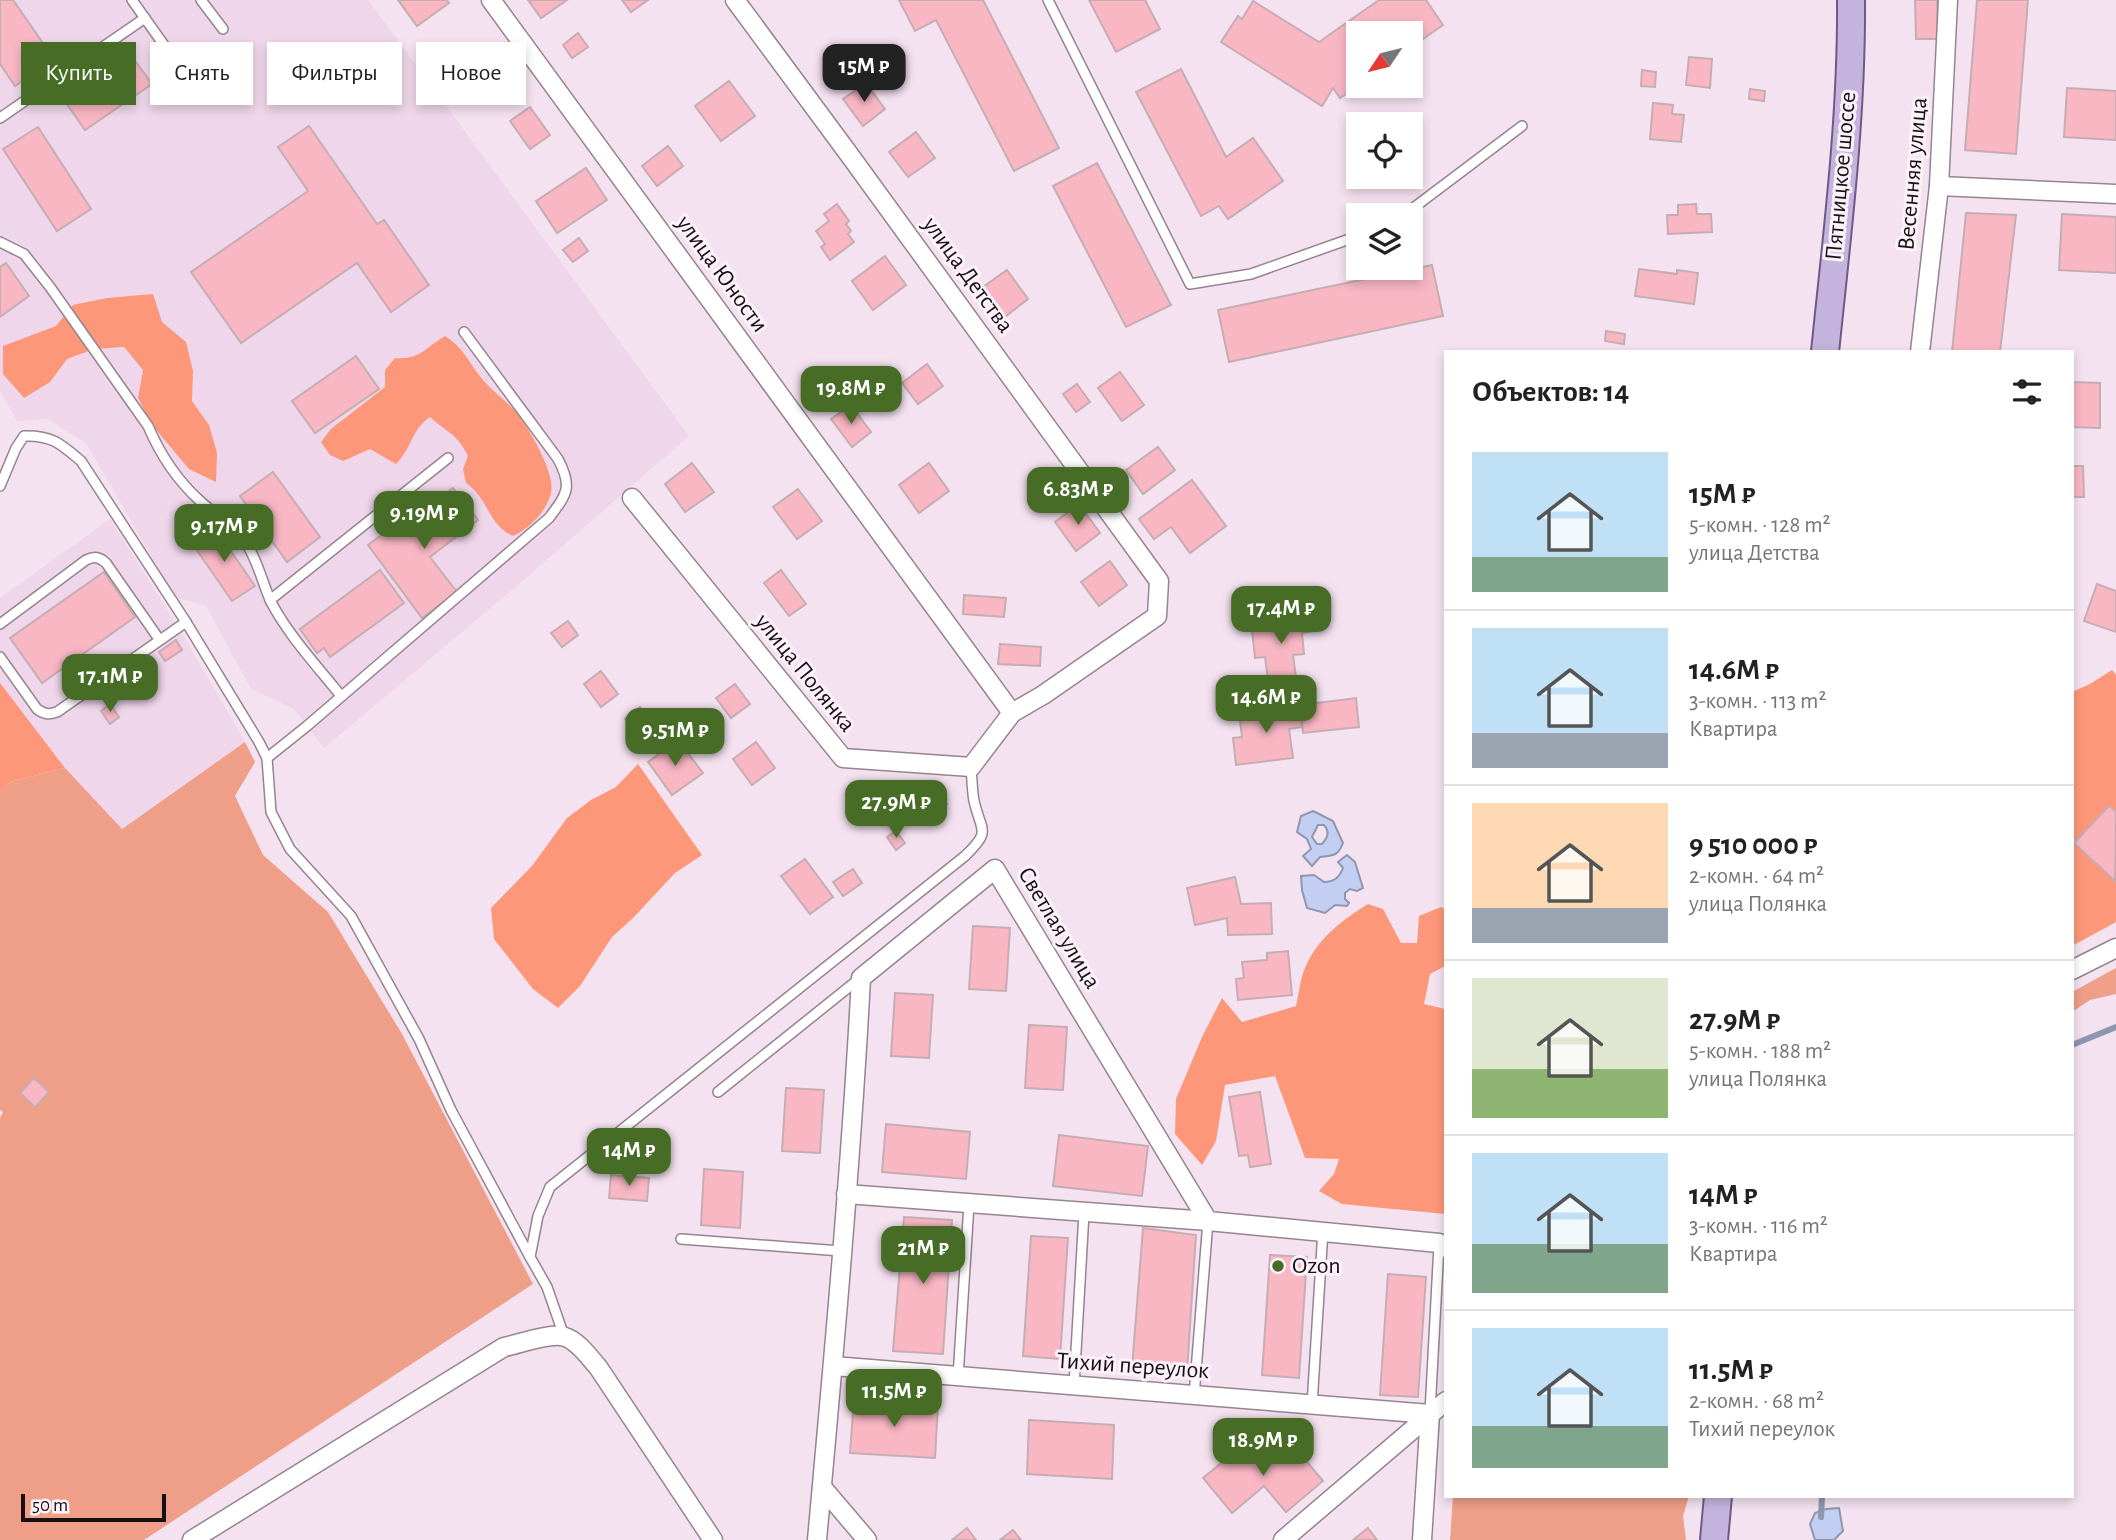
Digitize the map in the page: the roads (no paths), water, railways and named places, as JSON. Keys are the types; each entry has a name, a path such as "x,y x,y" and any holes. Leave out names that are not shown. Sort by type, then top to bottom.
{"main road":[{"name":"Пятницкое шоссе","path":"1825,350 1845,146 1851,54 1851,0"},
{"path":"1714,1540 1718,1498"}],"street":[{"name":"улица Юности","path":"491,0 1012,713"},
{"name":"улица Детства","path":"735,0 1159,581 1157,616 1012,713"},
{"name":"Весенняя улица","path":"1920,350 1939,186 1948,0"},
{"path":"1939,186 2116,194"},
{"name":"улица Полянка","path":"632,498 843,758 971,767"},
{"path":"971,767 1012,713"},
{"name":"Светлая улица","path":"861,978 995,869 1208,1222"},
{"path":"2074,969 2116,948"},
{"path":"817,1540 856,1075 861,978"},
{"path":"846,1194 1323,1230 1442,1245"},
{"path":"192,1540 504,1347 541,1338 564,1336 580,1347 598,1367 713,1540"},
{"name":"Тихий переулок","path":"833,1366 1430,1414"},
{"path":"1283,1540 1444,1403"},
{"path":"1422,1540 1430,1414"},
{"path":"822,1487 867,1540"}],"lane":[{"path":"132,0 162,42"},
{"path":"201,0 223,29"},
{"path":"1048,0 1190,284 1251,274 1346,240"},
{"path":"0,118 145,18"},
{"path":"1420,203 1522,126"},
{"path":"0,242 24,254 50,286 148,426 158,450 179,479 200,502 233,525 248,545 262,573 270,600 288,630 341,696"},
{"path":"267,758 549,518 564,498 567,476 558,459 464,332"},
{"path":"0,486 24,436 42,436 63,446 81,461 186,622 267,758 271,812 290,849 351,916 419,1039 452,1110 547,1287 564,1336"},
{"path":"270,600 448,458"},
{"path":"0,624 86,559 93,557 106,563 159,639"},
{"path":"0,657 37,709 50,715 186,622"},
{"path":"530,1257 537,1216 551,1187 965,856 980,841 983,825 974,802 971,767"},
{"path":"718,1092 861,978"},
{"path":"958,1377 970,1204"},
{"path":"1073,1386 1084,1213"},
{"path":"1194,1396 1208,1222"},
{"path":"1312,1405 1323,1230"},
{"path":"681,1239 841,1251"},
{"path":"1430,1414 1442,1245"}],"water":[{"path":"1313,811 1333,821 1343,843 1337,853 1320,857 1312,866 1303,856 1311,849 1307,839 1297,832 1301,816","holes":["1318,825 1324,825 1328,832 1327,837 1322,844 1317,844 1312,837"]},
{"path":"1347,855 1355,862 1363,888 1357,891 1350,889 1345,893 1345,899 1349,903 1347,906 1335,905 1325,913 1307,908 1301,876 1314,875 1324,882 1333,880 1343,868 1338,862"},
{"path":"1839,1508 1843,1531 1834,1540 1815,1540 1810,1524 1815,1513"}],"waterway":[{"path":"2074,1044 2116,1027"},
{"path":"1821,1517 1822,1498"}],"place":[{"name":"Ozon","path":"1278,1266"}]}
